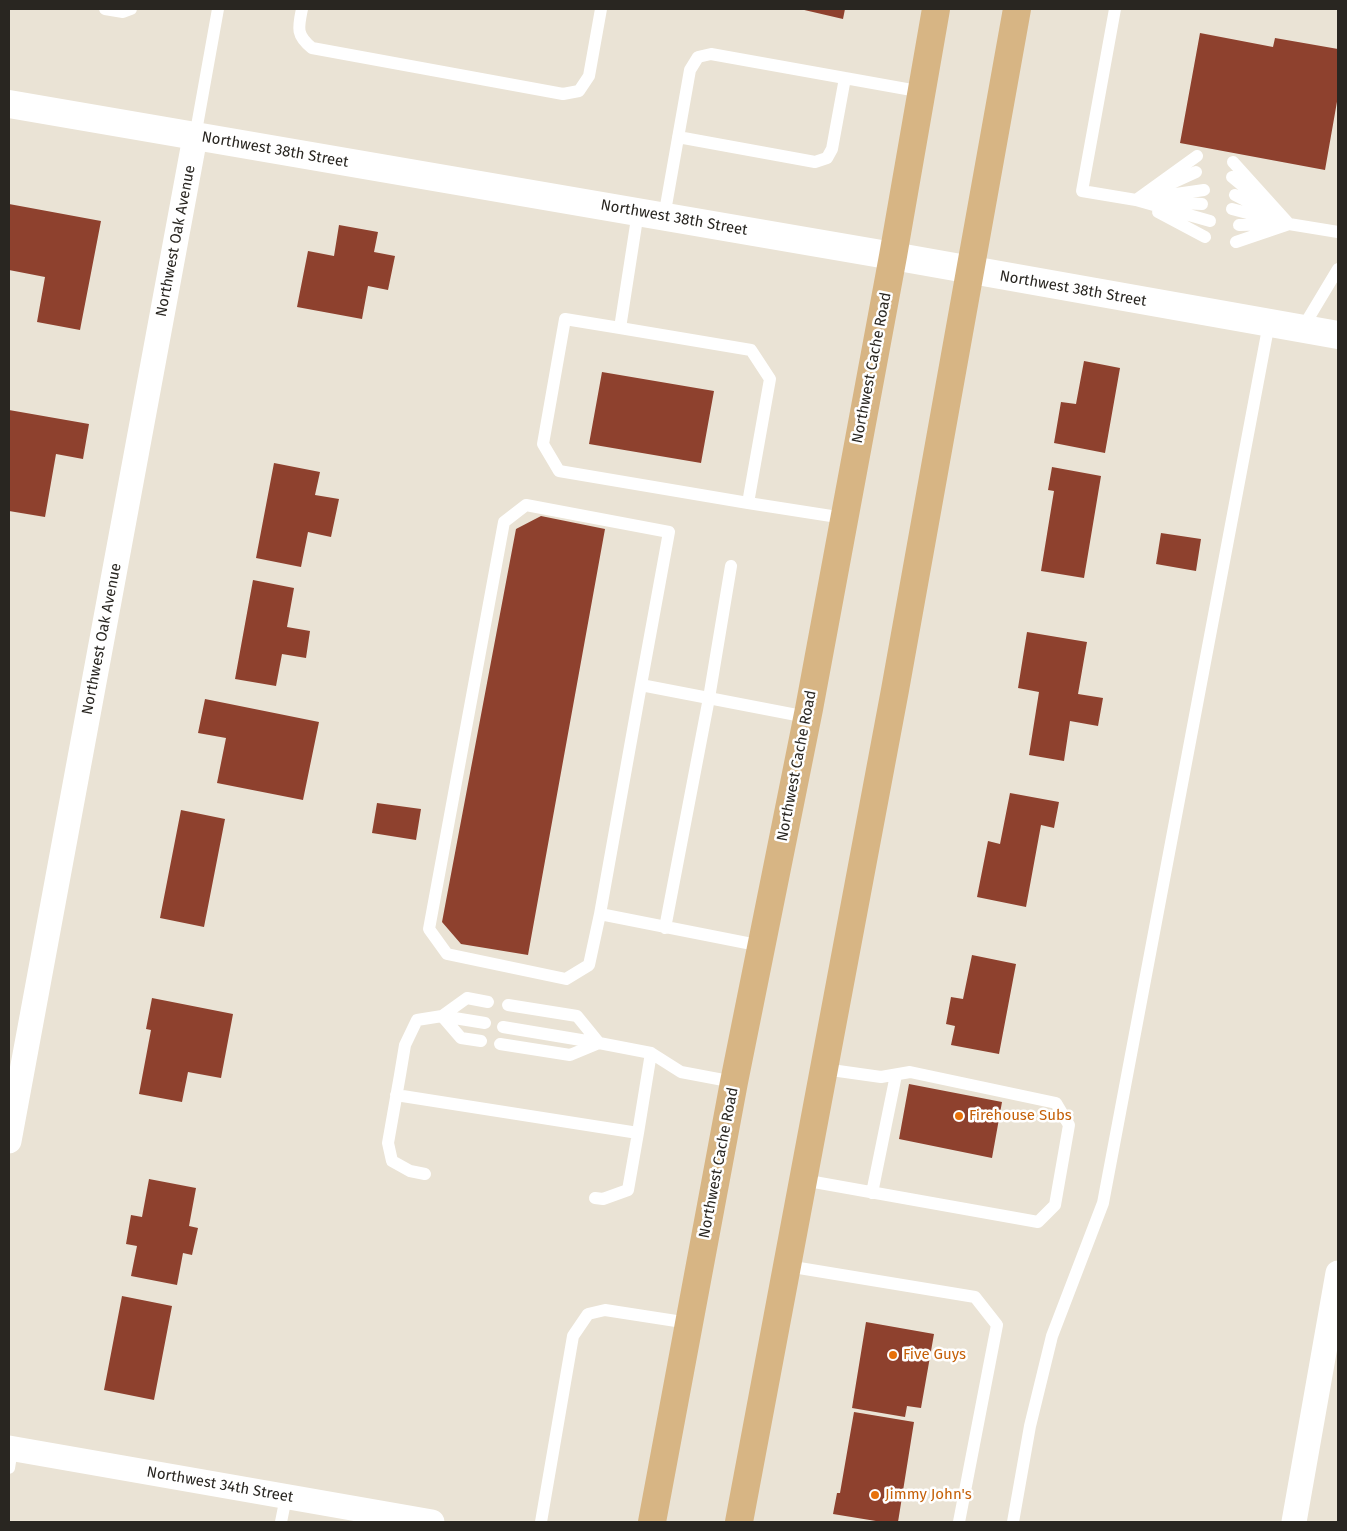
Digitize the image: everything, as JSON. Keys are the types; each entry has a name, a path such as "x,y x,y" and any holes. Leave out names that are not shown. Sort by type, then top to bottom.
{"main road":[{"name":"Northwest Cache Road","path":"652,1522 734,1082 807,717 923,92 936,9"},
{"path":"739,1522 895,690 1017,9"},
{"name":"Northwest 38th Street","path":"9,104 893,256 1338,336"}],"street":[{"name":"Northwest Oak Avenue","path":"9,1141 195,137"},
{"path":"1294,1522 1338,1273"},
{"name":"Northwest 34th Street","path":"10,1455 286,1496 432,1522"}],"lane":[{"path":"105,9 123,12 131,9"},
{"path":"195,137 218,9"},
{"path":"302,9 298,28 303,40 312,48 563,94 579,91 589,76 601,9"},
{"path":"1115,9 1082,191 1136,200 1202,204"},
{"path":"664,217 690,70 698,56 712,54 923,92"},
{"path":"678,137 815,162 827,158 832,149 845,78"},
{"path":"1136,200 1197,156"},
{"path":"1233,162 1289,224"},
{"path":"1136,200 1196,172"},
{"path":"1232,177 1289,224"},
{"path":"1136,200 1204,190"},
{"path":"1235,195 1289,224"},
{"path":"1136,200 1210,221"},
{"path":"1136,200 1205,237"},
{"path":"1232,209 1289,224 1338,232"},
{"path":"620,328 638,212"},
{"path":"1239,225 1289,224"},
{"path":"1236,242 1289,224"},
{"path":"1302,329 1338,269"},
{"path":"748,503 770,378 751,350 565,319 542,444 558,471 748,503 844,518"},
{"path":"1013,1522 1030,1426 1052,1336 1103,1203 1269,323"},
{"path":"526,506 669,532 641,685 600,914 589,965 566,978 447,954 429,929 504,522 526,506"},
{"path":"665,928 709,698 731,566"},
{"path":"641,685 807,717"},
{"path":"600,914 762,946"},
{"path":"442,1016 468,998 488,1002"},
{"path":"508,1005 577,1016 599,1043"},
{"path":"442,1016 462,1038 481,1041"},
{"path":"425,1174 410,1171 392,1161 388,1143 405,1045 417,1020 442,1016 485,1023"},
{"path":"503,1027 651,1053 681,1072 734,1082"},
{"path":"500,1044 570,1055 599,1043"},
{"path":"595,1198 603,1199 628,1190 651,1053"},
{"path":"803,1180 1038,1222 1055,1205 1069,1125 1056,1103 910,1072 881,1077 824,1069"},
{"path":"872,1193 896,1075"},
{"path":"396,1095 638,1134"},
{"path":"787,1266 974,1297 997,1325 959,1522"},
{"path":"541,1522 573,1336 588,1314 605,1310 689,1323"},
{"path":"281,1522 286,1496"}],"building":[{"path":"800,9 845,9 843,19"},
{"path":"1200,33 1273,47 1275,38 1338,49 1338,96 1325,170 1180,143"},
{"path":"9,204 101,221 80,330 37,322 45,277 9,270"},
{"path":"339,225 378,232 374,252 395,256 388,290 368,286 362,319 297,307 308,251 334,256"},
{"path":"1084,361 1120,368 1105,453 1054,443 1061,402 1076,404"},
{"path":"602,372 714,391 701,463 589,444"},
{"path":"9,410 89,424 83,459 56,454 45,517 9,511"},
{"path":"274,463 320,472 315,495 339,499 331,537 308,532 301,567 256,558"},
{"path":"1052,467 1101,476 1084,578 1041,571 1054,491 1048,490"},
{"path":"541,516 605,529 528,955 461,944 442,922 516,529"},
{"path":"1161,533 1201,539 1196,571 1156,564"},
{"path":"253,580 294,588 287,627 310,631 306,658 282,654 276,686 235,679"},
{"path":"1027,632 1087,642 1078,694 1103,698 1098,726 1070,721 1064,761 1029,755 1039,692 1018,688"},
{"path":"205,699 319,722 303,800 217,783 226,738 198,733"},
{"path":"1010,793 1059,802 1054,828 1041,825 1026,907 977,897 988,841 1000,844"},
{"path":"377,803 421,809 416,840 372,833"},
{"path":"181,810 225,819 204,927 160,918"},
{"path":"972,955 1016,964 999,1054 951,1045 955,1026 946,1024 951,997 963,999"},
{"path":"152,998 233,1014 221,1078 188,1072 182,1102 139,1094 151,1030 146,1029"},
{"path":"909,1084 1002,1102 992,1158 899,1139"},
{"path":"149,1179 196,1188 189,1226 198,1228 192,1255 183,1253 177,1285 131,1276 137,1246 126,1244 131,1215 142,1217"},
{"path":"122,1296 172,1306 154,1400 104,1390"},
{"path":"866,1322 934,1334 921,1408 907,1406 905,1417 852,1408"},
{"path":"854,1412 914,1422 898,1522 882,1522 833,1514 837,1493 840,1493"}],"place":[{"name":"Firehouse Subs","path":"959,1116"},
{"name":"Five Guys","path":"893,1355"},
{"name":"Jimmy John's","path":"875,1495"}]}
